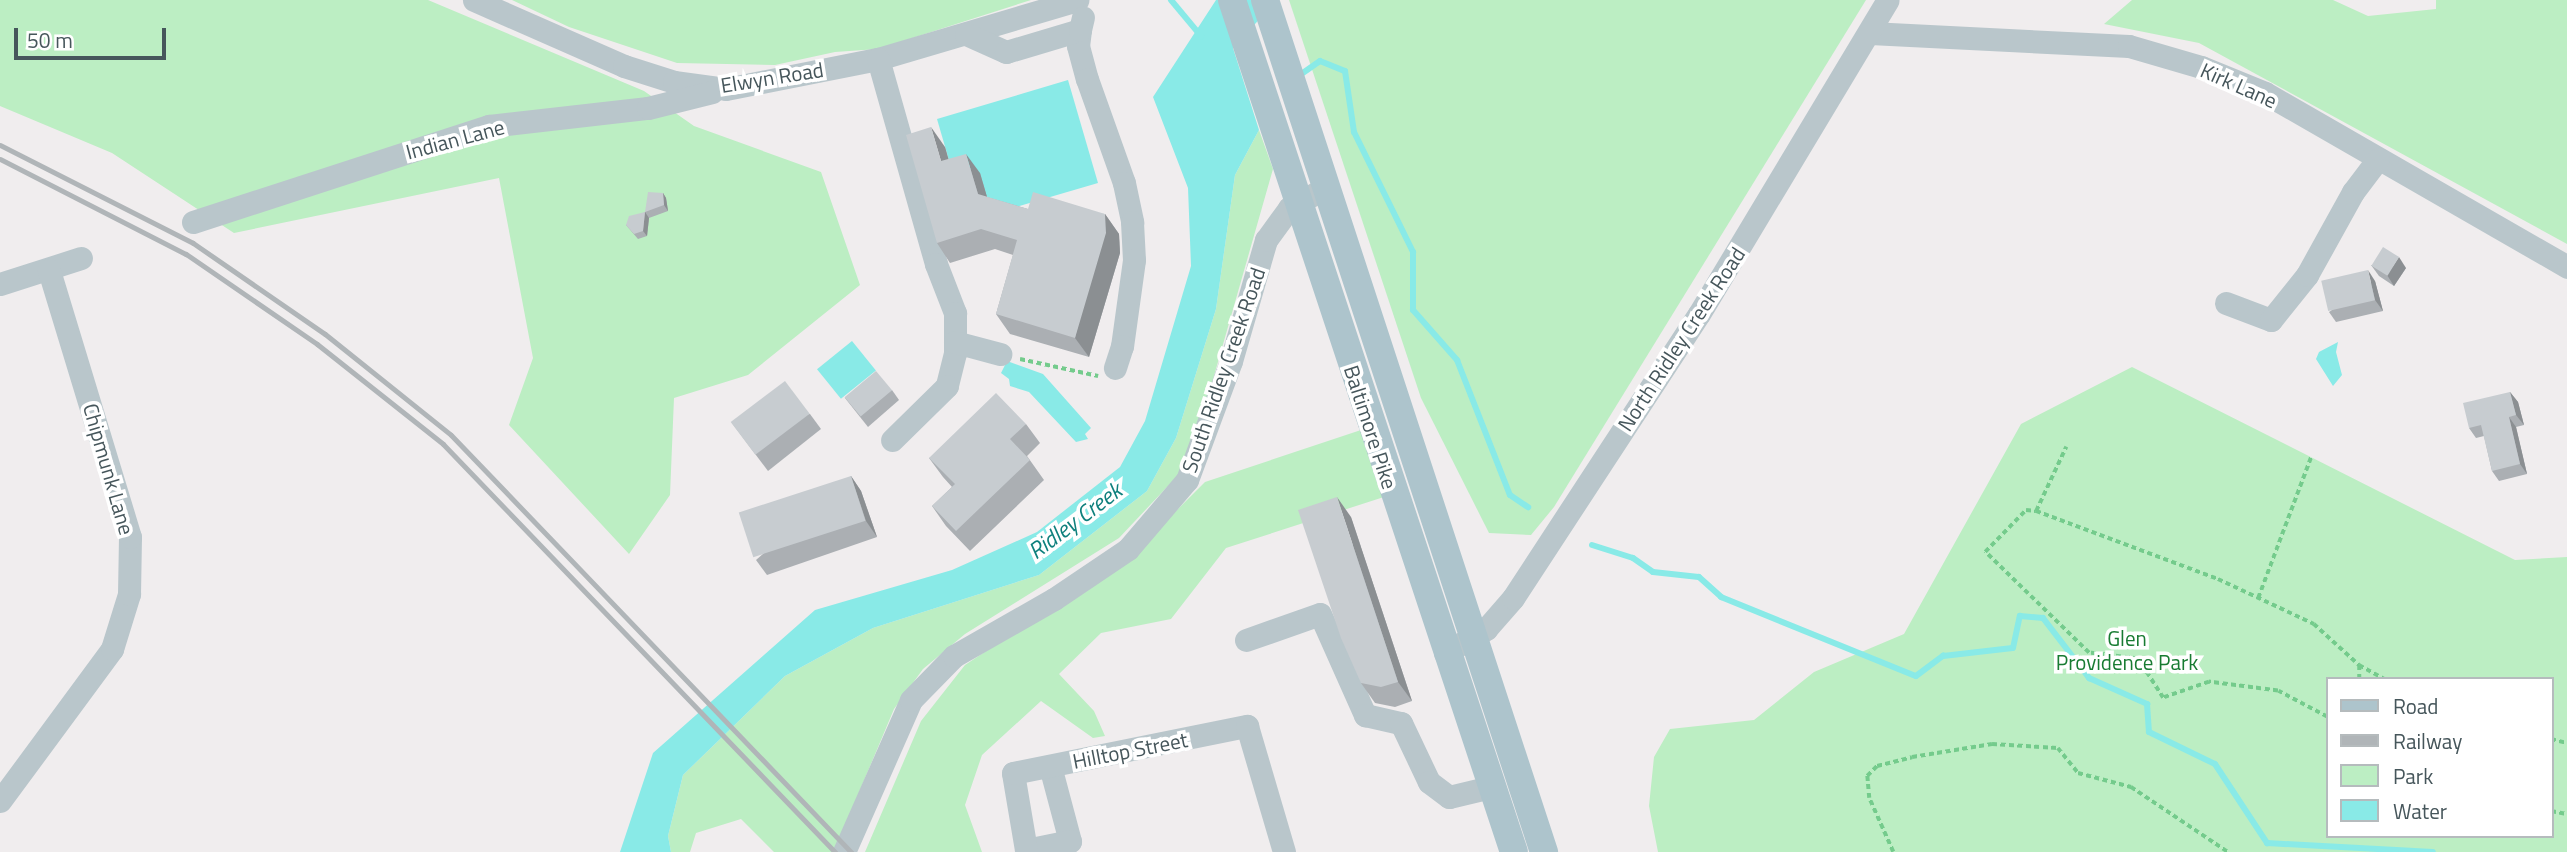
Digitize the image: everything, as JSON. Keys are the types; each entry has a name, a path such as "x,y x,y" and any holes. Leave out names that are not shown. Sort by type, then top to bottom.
{"main road":[{"name":"Baltimore Pike","path":"1232,0 1445,653 1514,852"},
{"name":"Baltimore Pike","path":"1265,0 1472,640 1544,852"}],"street":[{"name":"Elwyn Road","path":"474,0 624,66 674,82 726,89 878,59 1077,0"},
{"path":"1086,0 1078,46 1124,183 1132,222 1135,260 1122,346 1115,368"},
{"name":"North Ridley Creek Road","path":"1445,653 1472,640 1513,598 1671,358 1888,0"},
{"path":"966,34 1006,52 1080,30"},
{"name":"Kirk Lane","path":"1870,33 2129,46 2201,67 2264,93 2567,267"},
{"path":"878,59 936,264 955,313 955,342 947,386 892,440"},
{"name":"Indian Lane","path":"193,222 489,127 648,108 726,89"},
{"path":"2226,303 2271,320 2306,275 2353,192 2378,159"},
{"name":"South Ridley Creek Road","path":"845,852 911,701 954,656 1054,599 1128,550 1187,480 1231,361 1266,240 1297,201 1325,188"},
{"path":"0,284 80,258"},
{"name":"Chipmunk Lane","path":"0,802 112,649 130,594 130,537 49,270"},
{"path":"955,342 1000,354"},
{"path":"1246,640 1320,614 1365,715 1401,723 1429,782 1450,797 1491,787"},
{"name":"Hilltop Street","path":"1050,766 1070,841 1026,850 1013,773 1247,726 1284,852"}],"path":[{"path":"1000,354 1090,377 1105,376 1115,368"},
{"path":"2036,511 2066,447"},
{"path":"2258,598 2311,457"},
{"path":"2326,716 2277,691 2209,682 2162,698 2138,659 2089,653 1985,552 2026,510 2036,511 2258,598 2314,624 2359,665 2380,677"},
{"path":"2359,665 2359,677"},
{"path":"1894,852 1869,798 1867,776 1877,766 1992,744 2058,748 2078,773 2131,787 2228,852"}],"green space":[{"path":"0,0 428,0 644,91 694,126 821,172 860,285 748,375 674,398 670,495 629,554 509,425 533,358 499,178 234,233 112,153 0,106"},
{"path":"512,0 1031,0 878,49 835,52 775,65 677,63 569,27"},
{"path":"1289,0 1866,0 1554,507 1531,535 1489,533 1421,398"},
{"path":"2132,0 2333,0 2368,16 2436,9 2436,0 2567,0 2567,244 2199,43 2104,24"},
{"path":"1259,130 1273,169 1202,418 1183,470 1119,538 965,634 923,669 894,709 834,852 774,852 741,819 696,833 690,852 671,852 668,836 683,775 785,676 873,628 1039,575 1147,491 1176,438 1216,309 1235,175"},
{"name":"Glen Providence Park","path":"2132,367 2515,560 2567,557 2567,852 1658,852 1649,806 1654,757 1670,729 1754,720 1814,672 1904,634 2021,424"},
{"path":"1364,429 1387,496 1226,548 1171,619 1101,633 1059,674 1094,711 1105,736 1093,738 1041,701 982,755 965,805 982,852 865,852 921,721 965,665 1132,555 1205,482"}],"water":[{"name":"Ridley Creek","path":"1216,0 1277,0 1233,48 1259,130 1235,175 1216,309 1176,438 1147,491 1039,575 873,628 785,676 683,775 668,836 671,852 620,852 653,753 815,610 952,570 1037,532 1120,467 1145,421 1191,266 1188,188 1153,97"},
{"path":"1068,80 1098,183 992,214 955,181 937,119"},
{"path":"852,341 876,371 841,399 817,369"},
{"path":"2338,342 2336,352 2342,375 2333,386 2316,359 2319,352"},
{"path":"1007,361 1043,374 1091,428 1085,434 1088,439 1076,442 1029,392 1010,386 1009,379 1001,373"}],"building":[{"path":"931,127 941,161 966,154 978,194 1028,209 1033,192 1105,214 1106,233 1075,338 996,314 1017,240 981,229 937,243 906,135"},
{"path":"648,192 663,193 664,205 645,212"},
{"path":"645,212 643,231 634,234 626,225 629,216"},
{"path":"2383,247 2399,257 2387,276 2371,266"},
{"path":"2368,270 2375,300 2328,311 2321,281"},
{"path":"876,371 892,390 861,417 845,397"},
{"path":"785,381 810,414 755,455 731,422"},
{"path":"2510,392 2516,415 2509,417 2520,464 2492,471 2481,425 2469,428 2463,403"},
{"path":"996,393 1026,424 1010,439 1030,460 956,531 932,506 955,484 929,458"},
{"path":"851,476 866,521 753,557 739,512"},
{"path":"1337,497 1398,682 1381,687 1361,683 1341,638 1298,510"}],"waterway":[{"path":"1171,0 1201,36"},
{"path":"1297,77 1320,61 1345,71 1354,132 1413,252 1413,310 1457,360 1510,495 1528,507"},
{"path":"1592,545 1633,558 1653,572 1699,577 1721,597 1916,676 1943,656 2013,648 2020,616 2043,618 2089,678 2147,704 2149,732 2215,764 2267,843 2433,852"}],"railway":[{"path":"0,145 193,243 325,334 451,435 851,852"},
{"path":"0,159 186,254 317,344 443,444 835,852"}]}
